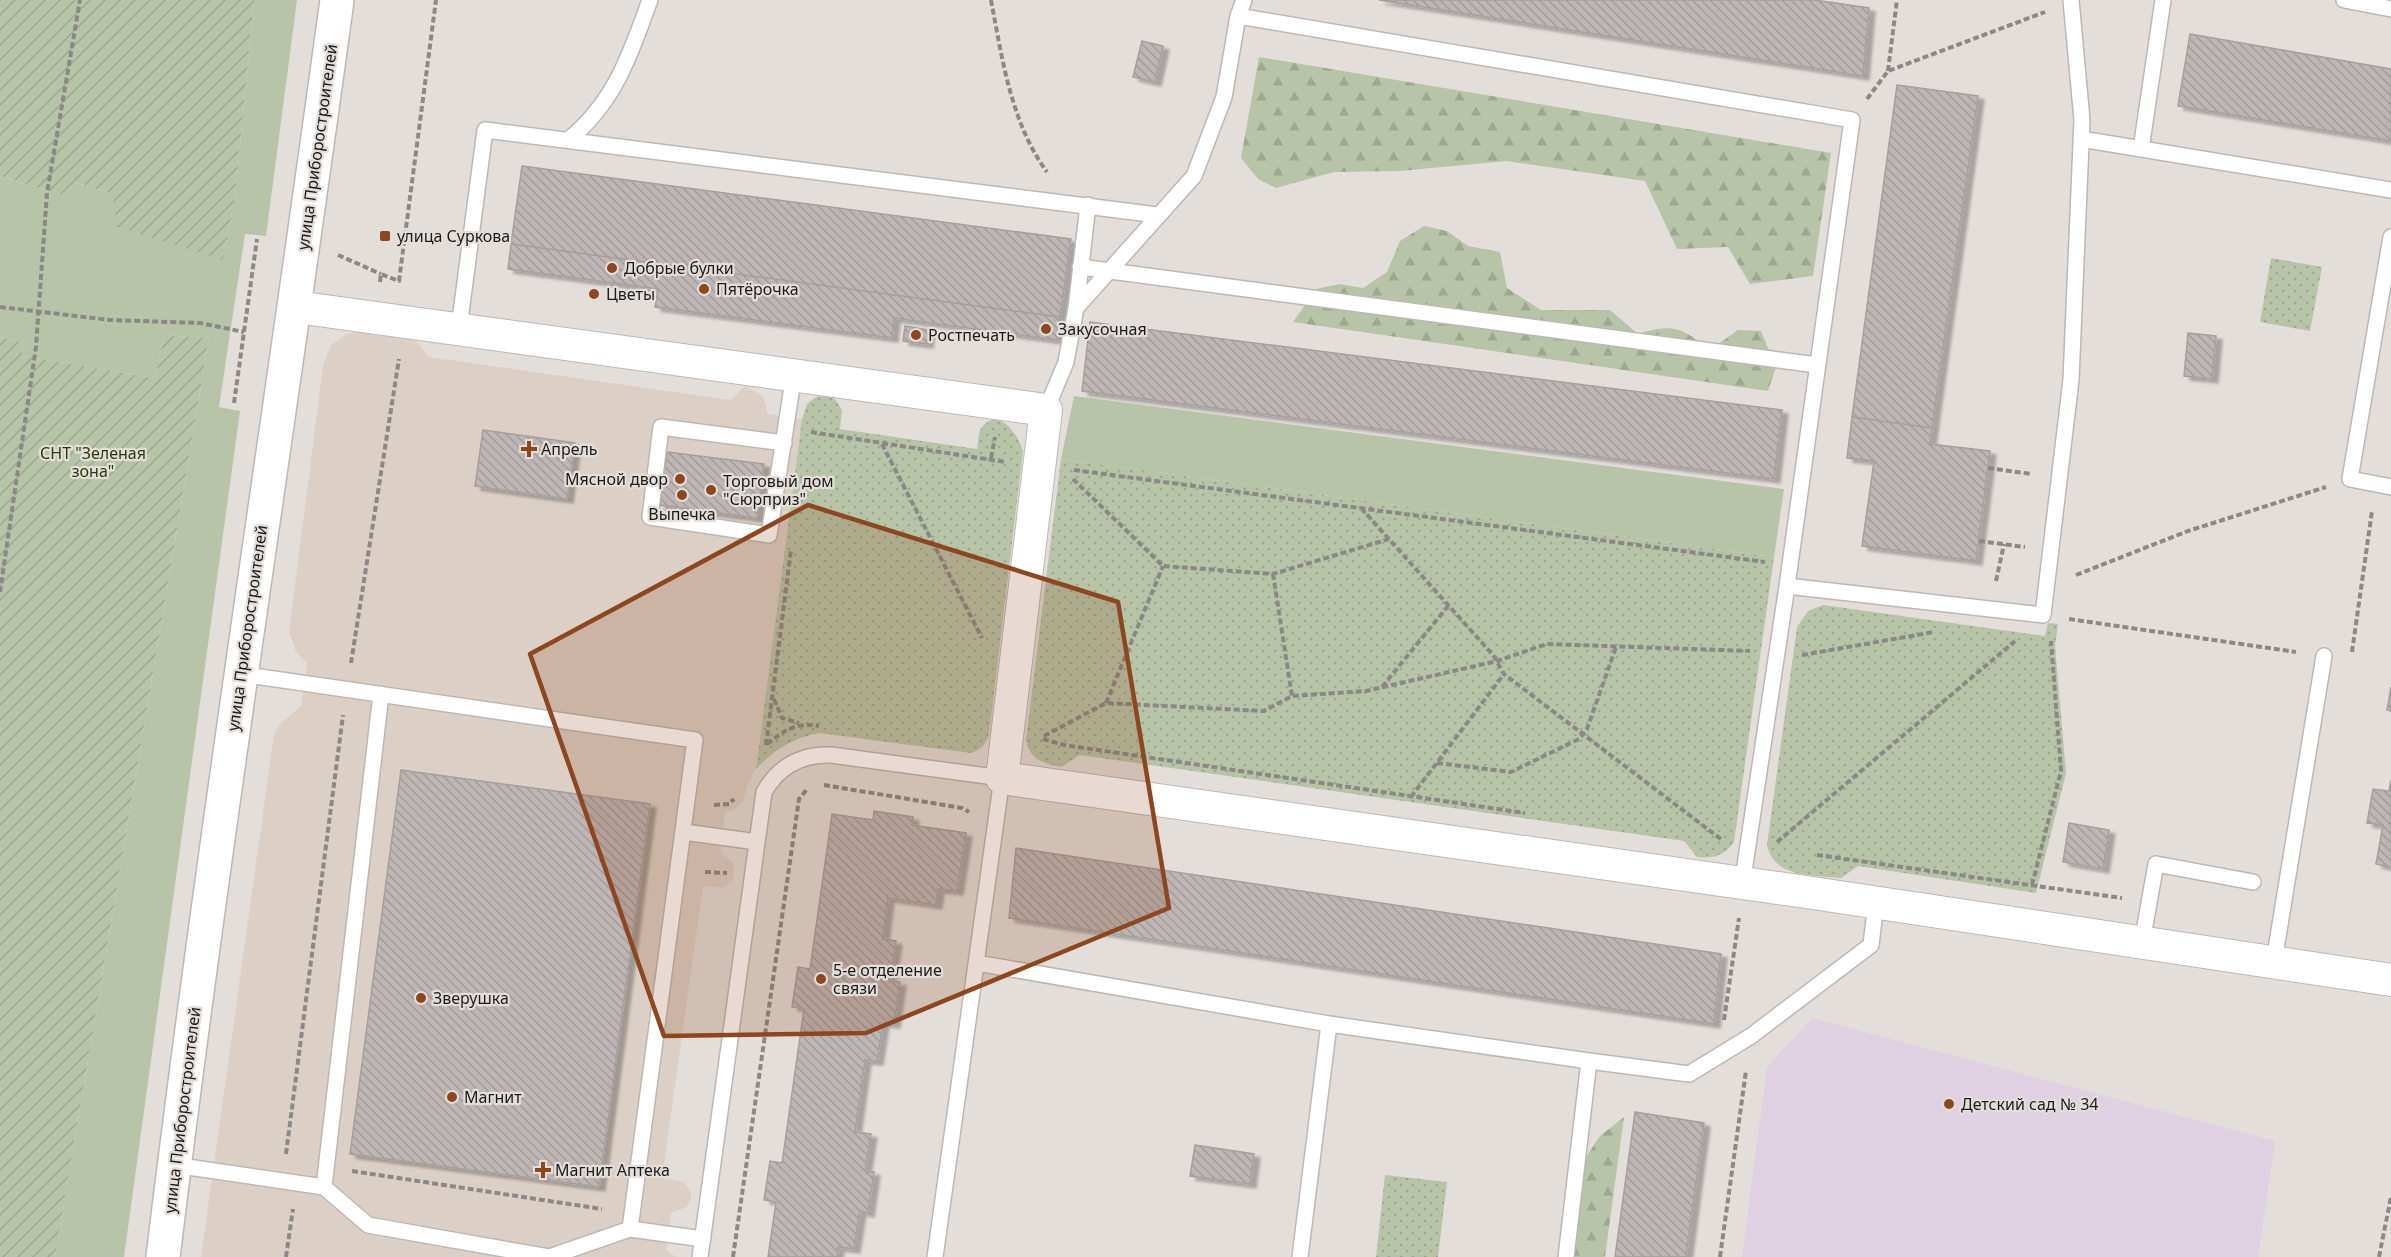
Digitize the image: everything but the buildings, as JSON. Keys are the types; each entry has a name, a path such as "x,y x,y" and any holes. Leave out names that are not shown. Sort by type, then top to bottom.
{"street":[{"name":"улица Приборостроителей","path":"163,1257 240,674 296,307 337,0"},
{"path":"296,307 375,316 1046,410 1002,778 1741,898 1876,903 2391,980"}],"lane":[{"path":"568,140 591,122 609,94 628,59 650,0"},
{"path":"1076,308 1194,176 1224,97 1238,16 1244,0"},
{"path":"2141,149 2163,0"},
{"path":"2344,0 2391,9"},
{"path":"1786,586 2048,616 2048,586 2071,380 2082,120 2071,1"},
{"path":"1238,16 1852,120 1741,898"},
{"path":"459,328 485,130 1069,202 1157,215"},
{"path":"2081,139 2391,190"},
{"path":"1046,410 1066,362 1076,308 1088,205"},
{"path":"2391,237 2350,479 2391,487"},
{"path":"1080,267 1817,365"},
{"path":"783,443 661,427 650,518 769,536 794,374"},
{"path":"2274,961 2324,656"},
{"path":"240,674 695,740 630,1229"},
{"path":"324,1187 381,694"},
{"path":"700,1257 764,792 769,783 791,763 810,754 831,754 1002,778 935,1257"},
{"path":"684,832 757,842"},
{"path":"2142,942 2156,864 2253,882"},
{"path":"977,963 1329,1024 1689,1074 1751,1036 1870,945 1876,903"},
{"path":"1300,1257 1329,1024"},
{"path":"1566,1257 1589,1061"},
{"path":"174,1165 324,1187 368,1225 549,1257 630,1229 703,1239"}],"path":[{"path":"0,592 36,347 47,193 80,0"},
{"path":"286,1257 293,1208 285,1160 346,690 399,359 389,357 373,335 375,316 381,274 399,281 436,0"},
{"path":"991,0 1004,72 1024,129 1041,163 1069,202"},
{"path":"1852,120 1888,71 1897,0"},
{"path":"1888,71 2071,1"},
{"path":"234,403 257,239"},
{"path":"0,307 110,320 200,323 244,332"},
{"path":"807,432 992,458 1039,468"},
{"path":"882,444 986,646"},
{"path":"1988,468 2017,472"},
{"path":"1389,539 1273,574 1163,566 1066,472 1078,470 1790,566"},
{"path":"2048,586 2188,531 2350,479"},
{"path":"2352,650 2375,484"},
{"path":"1361,507 1497,661 1504,674 1724,842"},
{"path":"1979,541 2004,544 1998,578 1993,585"},
{"path":"1106,703 1163,566"},
{"path":"1273,574 1292,696"},
{"path":"1381,687 1448,606"},
{"path":"2032,885 2061,771 2048,616 2324,656"},
{"path":"1040,738 1106,703 1264,711 1292,696 1366,691 1497,661 1547,644 1799,655 1944,630"},
{"path":"2003,639 2027,642"},
{"path":"1773,846 2015,641"},
{"path":"1437,763 1511,772 1584,735 1616,646"},
{"path":"1411,797 1504,674"},
{"path":"773,693 776,710 782,718 790,723 826,727"},
{"path":"758,753 776,737 803,723"},
{"path":"733,1257 801,796 811,787 822,784 962,808 971,814 971,830 995,834"},
{"path":"709,836 712,805 729,804 736,791"},
{"path":"1719,1056 1741,898"},
{"path":"1720,1257 1751,1036"},
{"path":"327,1167 632,1213"},
{"path":"2379,1257 2391,1197"}],"highlighted area":[{"path":"808,505 1118,602 1169,908 866,1033 664,1036 530,654"}],"shaded area":[{"path":"356,332 416,341 429,357 731,400 745,386 763,396 768,414 802,419 756,769 747,786 743,802 732,811 725,813 721,853 734,863 733,880 723,888 703,886 662,1178 684,1182 691,1192 691,1199 687,1207 671,1213 666,1250 676,1257 201,1257 274,734 281,723 301,706 307,663 296,652 289,632 323,365 331,345 347,334"},
{"name":"Детский сад № 34","path":"1812,1018 2275,1141 2258,1257 1742,1257 1767,1067"}],"green space":[{"path":"0,0 254,0 235,197 223,260 117,227 113,194 77,183 60,195 0,176"},
{"path":"254,0 297,0 266,236 245,234 219,407 240,411 124,1257 55,1257 209,338 164,335 155,378 23,356 21,342 0,337 0,176 60,195 77,183 113,194 223,259 235,197"},
{"path":"1259,57 1831,153 1813,276 1750,284 1728,247 1677,249 1645,181 1506,161 1400,171 1334,172 1276,188 1258,179 1241,158"},
{"path":"1424,226 1447,231 1468,246 1500,252 1507,288 1541,310 1610,310 1638,334 1669,328 1684,332 1710,350 1738,330 1761,331 1776,367 1768,391 1293,322 1316,289 1340,284 1363,288 1387,272 1400,241"},
{"path":"2271,258 2322,267 2310,331 2260,322"},
{"name":"СНТ \"Зеленая зона\"","path":"164,335 209,338 55,1257 0,1257 0,337 21,342 23,356 155,378"},
{"path":"827,396 835,399 842,410 840,429 977,449 981,428 989,421 996,420 1013,431 1021,445 1023,451 989,735 980,749 974,752 819,733 784,746 756,769 802,419 807,404 816,397"},
{"path":"1074,396 1784,489 1774,557 1061,459"},
{"path":"1061,459 1774,557 1734,842 1718,856 1697,857 1684,841 1080,755 1061,767 1039,760 1030,752 1026,740"},
{"path":"1823,605 2045,636 2048,623 2058,624 2055,646 2066,773 2036,893 1858,866 1841,878 1807,875 1786,869 1771,856 1767,845 1797,627 1808,611"},
{"path":"1624,1117 1605,1257 1573,1257 1586,1157 1600,1136"},
{"path":"1385,1175 1447,1182 1438,1257 1376,1257"}],"place":[{"name":"улица Суркова","path":"385,236"},
{"name":"Добрые булки","path":"612,268"},
{"name":"Пятёрочка","path":"704,289"},
{"name":"Цветы","path":"594,294"},
{"name":"Закусочная","path":"1046,329"},
{"name":"Ростпечать","path":"916,335"},
{"name":"Апрель","path":"529,449"},
{"name":"Мясной двор","path":"680,479"},
{"name":"Торговый дом \"Сюрприз\"","path":"711,490"},
{"name":"Выпечка","path":"682,495"},
{"name":"5-е отделение связи","path":"821,979"},
{"name":"Зверушка","path":"421,998"},
{"name":"Магнит","path":"452,1097"},
{"name":"Детский сад № 34","path":"1949,1104"},
{"name":"Магнит Аптека","path":"543,1170"}]}
